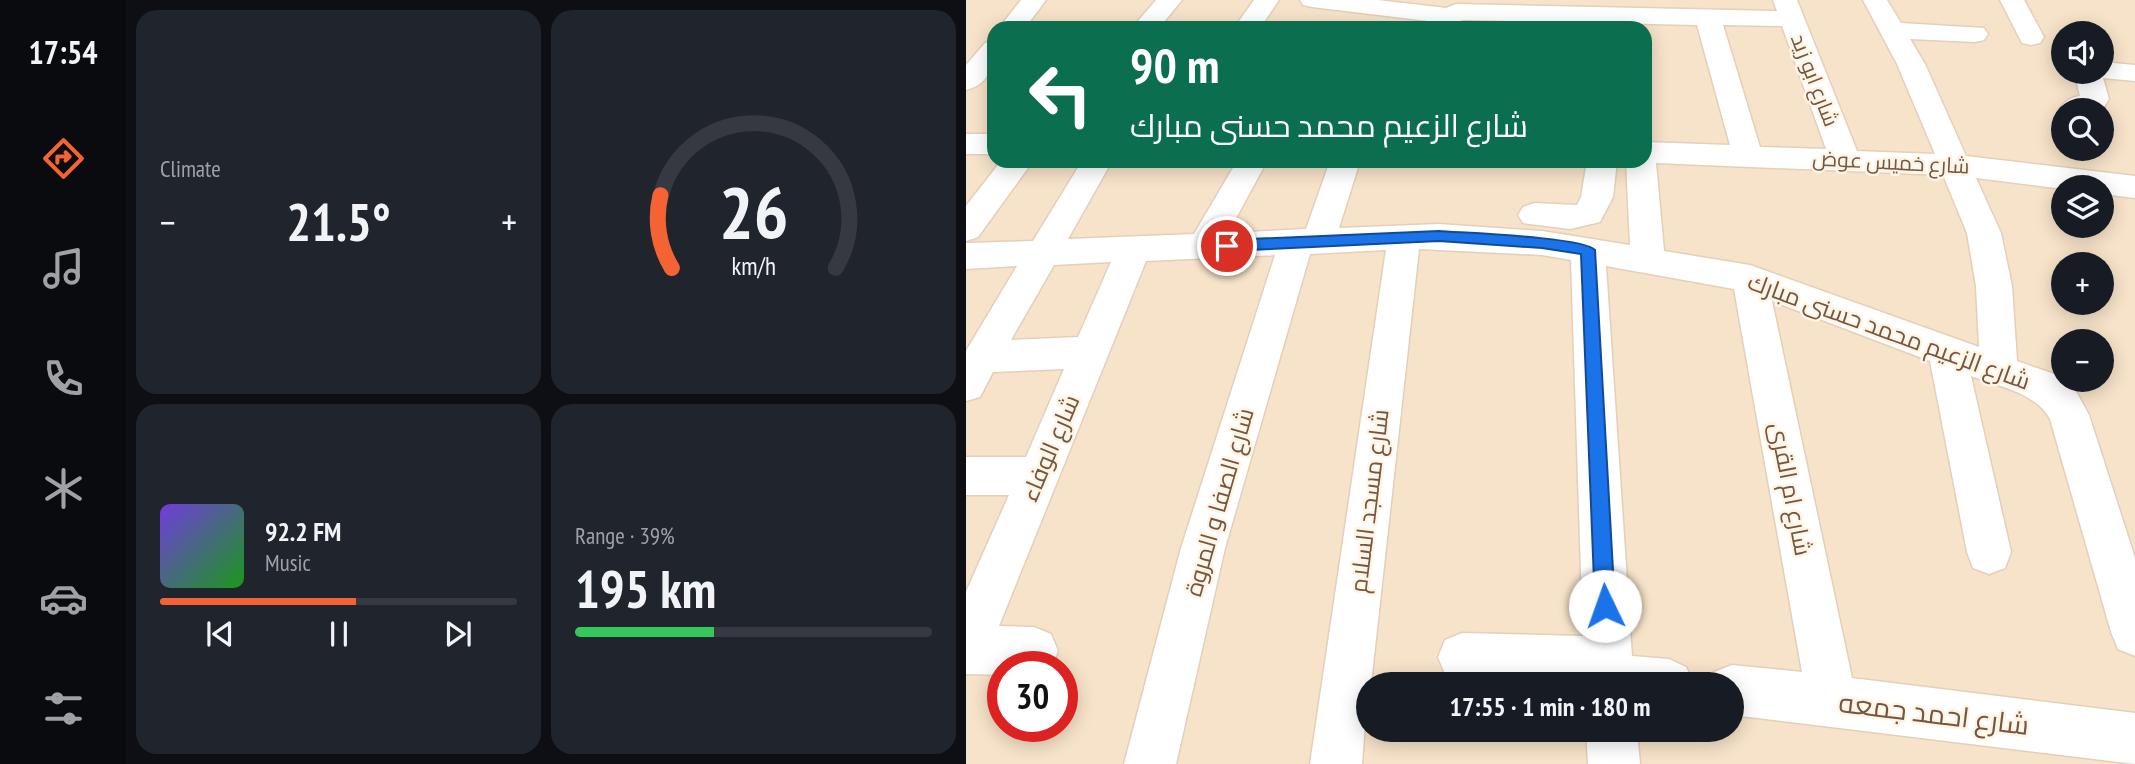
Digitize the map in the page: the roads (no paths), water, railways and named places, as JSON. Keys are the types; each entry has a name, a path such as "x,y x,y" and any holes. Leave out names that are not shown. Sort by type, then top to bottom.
{"street":[{"path":"1018,21 1034,0"},
{"path":"1151,21 1170,0"},
{"path":"1252,21 1268,0"},
{"path":"1312,0 1347,1 1454,14 1584,7 1644,15 1708,18 1788,10"},
{"path":"1875,0 1910,64 1956,164 1983,233 1990,257 1999,371"},
{"path":"2011,0 2031,37"},
{"path":"1335,21 1347,1"},
{"name":"شارع ابو زيد","path":"1788,10 1845,159"},
{"path":"1708,18 1748,156"},
{"path":"1892,30 1975,34"},
{"path":"966,48 987,49"},
{"path":"966,82 987,57"},
{"path":"2114,71 2135,73"},
{"path":"966,144 987,144"},
{"name":"شارع خميس عوض","path":"1652,152 1956,164 2122,186"},
{"path":"2100,161 2122,186"},
{"path":"966,229 1013,168"},
{"path":"974,371 1093,168"},
{"path":"1203,246 1248,168"},
{"name":"شارع الصفا و المروة","path":"1150,764 1203,548 1307,242 1342,168"},
{"path":"1601,168 1596,207 1588,232 1608,672"},
{"path":"1641,168 1648,260"},
{"path":"1534,215 1577,219 1588,232"},
{"name":"شارع الزعيم محمد حسنى مبارك","path":"966,256 1439,236 1542,243 1588,232 1648,260 1750,278 2049,389 2065,405 2135,632"},
{"name":"شارع مسجد السلام","path":"1336,764 1404,239"},
{"name":"شارع الوفاء","path":"966,649 1134,249"},
{"name":"شارع ام القرى","path":"1750,278 1832,700"},
{"path":"1947,351 1989,552"},
{"path":"974,371 1091,352"},
{"path":"966,476 1038,476"},
{"path":"966,649 1034,651"},
{"path":"1462,657 1584,672"},
{"name":"شارع احمد جمعه","path":"1744,691 2135,739"},
{"path":"1613,742 1614,764"}]}
